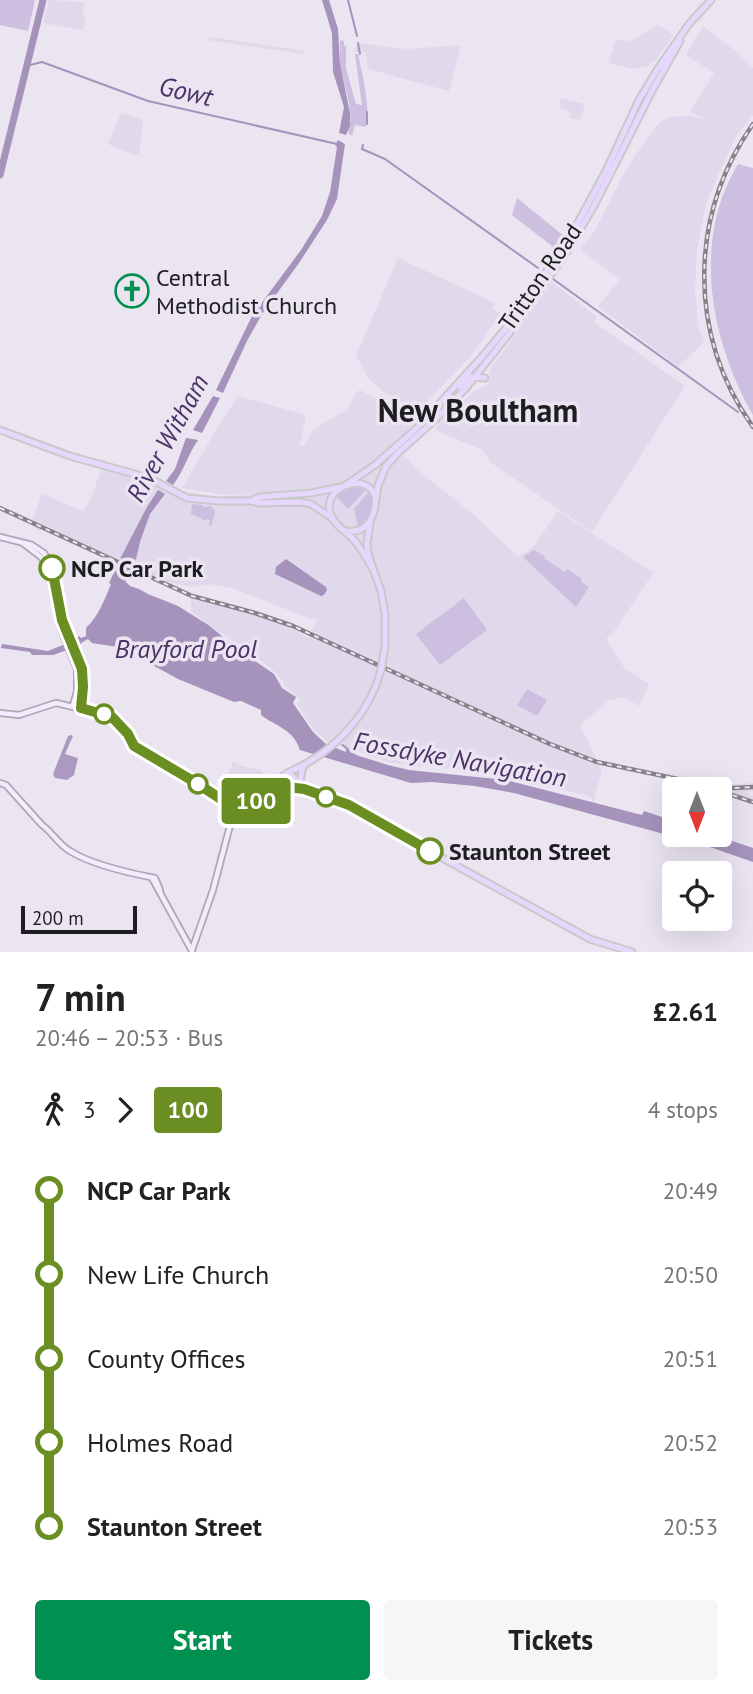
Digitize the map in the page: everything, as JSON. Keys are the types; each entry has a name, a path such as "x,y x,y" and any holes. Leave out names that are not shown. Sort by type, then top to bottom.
{"main road":[{"name":"Tritton Road","path":"344,486 382,460 416,429 495,342 562,251 606,171 641,97 684,31 711,0"},
{"name":"Tritton Road","path":"376,499 386,466 459,397 509,335 567,252 684,31"},
{"path":"441,402 449,398 469,378 485,378"},
{"path":"0,430 88,462 140,475 187,498 259,503 300,502 311,505 332,518 360,547 381,591 385,614 385,647 381,670 372,694 349,730 334,744 304,767 263,789 238,811 192,951"},
{"path":"251,501 259,497 311,493 353,482 366,485 376,499 367,544 372,568"},
{"path":"332,518 330,501 344,486"},
{"path":"346,531 360,531 370,524"},
{"path":"0,537 24,543 41,557 47,566 57,610 82,669 81,708"},
{"path":"72,650 77,679 73,705"},
{"path":"0,713 19,715 56,702 112,717 137,748 238,811"},
{"path":"301,787 304,767"},
{"path":"238,811 278,786 287,777"},
{"path":"287,777 301,787 359,810 590,939 632,952"},
{"path":"0,783 6,785 51,835 84,859 156,879 192,951"},
{"path":"278,786 301,787"}],"shaded area":[{"path":"0,0 35,0 28,31 0,25"},
{"path":"49,0 84,2 83,30 43,23"},
{"path":"658,25 674,35 654,62 634,69 609,63 616,39 632,40"},
{"path":"703,26 753,68 753,115 736,136 705,208 697,250 695,290 698,325 695,326 701,331 699,333 704,342 678,367 598,306 620,280 581,250 594,232 637,153 660,122 669,117 708,119 690,112 714,73 686,55"},
{"path":"210,37 305,51 304,54 208,40"},
{"path":"340,40 344,41 346,46 346,68 356,104 362,105 355,54 358,54 367,101 366,127 355,125 352,136 348,133 351,116 340,64"},
{"path":"358,43 407,49 461,45 449,91 368,69 366,52 354,52"},
{"path":"560,98 585,104 580,120 569,118 570,111 560,108"},
{"path":"121,113 143,120 139,154 134,155 108,144"},
{"path":"738,164 753,168 753,415 729,365 715,310 711,281 715,225 724,194"},
{"path":"517,198 564,236 555,251 512,215"},
{"path":"398,258 495,303 493,309 501,313 471,356 418,411 385,393 369,379 356,356"},
{"path":"552,282 597,317 594,322 685,386 592,532 490,462 483,450 437,431 436,427 473,392 487,385 490,381 490,370"},
{"path":"360,390 411,418 412,428 395,446 417,470 473,514 518,557 534,546 558,511 653,573 613,633 606,639 625,669 649,684 639,706 624,697 609,700 580,725 602,770 593,802 591,797 501,774 392,763 328,742 314,730 297,704 300,699 283,684 276,673 191,612 191,599 284,624 308,638 317,620 232,588 209,584 189,587 166,581 113,558 110,561 41,528 39,531 35,528 37,523 32,520 42,494 83,511 92,497 102,466 156,477 182,491 213,497 260,494 224,495 182,488 238,396 306,415 300,445 303,446 314,429 346,410"},
{"path":"359,486 366,490 348,509 337,497 347,489"},
{"path":"369,492 372,502 370,512 358,527 354,508"},
{"path":"192,504 214,509 211,526 210,520 206,521 191,514"},
{"path":"534,550 565,572 567,569 582,579 581,582 589,587 576,607 523,557"},
{"path":"464,598 487,630 440,665 416,634"},
{"path":"527,689 547,700 537,716 517,705"},
{"path":"68,736 73,736 65,754 78,758 74,775 67,780 55,778 53,774"},
{"path":"233,761 261,770 268,780 237,803 222,791"},
{"path":"753,783 753,791 745,792 753,796 753,804 732,797 732,785"}],"water":[{"path":"322,0 329,0 338,29 340,64 350,113 350,126 346,135 339,133 344,107 333,72 332,33"},
{"path":"338,140 345,144 337,199 327,220 262,314 223,393 216,390 252,316 301,250 322,216 330,192 337,147 335,145"},
{"path":"213,396 220,398 202,433 193,430"},
{"path":"186,438 198,440 173,485 166,481 175,469"},
{"name":"Brayford Pool","path":"158,490 165,494 150,514 136,559 125,578 126,582 178,606 210,626 274,674 282,688 296,697 293,703 313,732 326,744 346,752 341,745 343,744 356,755 409,770 506,780 642,815 644,811 662,817 662,834 514,793 475,786 411,783 300,750 293,737 261,715 261,710 178,679 147,662 149,656 132,647 129,652 92,643 88,639 81,645 53,655 32,655 30,652 1,648 2,644 48,651 79,636 86,636 86,628 101,608 111,584 109,583"},
{"path":"286,559 326,587 324,595 321,596 275,574 276,567"},
{"name":"Brayford Pool","path":"732,841 753,848 753,862 710,847 732,847"}],"waterway":[{"path":"0,175 43,0"},
{"path":"348,0 357,36"},
{"path":"358,43 360,54"},
{"name":"Gowt","path":"26,66 42,62 148,101 337,144"},
{"path":"367,112 367,124"},
{"path":"363,145 362,149 385,159 538,268"},
{"path":"553,279 738,412"}],"railway":[{"path":"753,124 732,160 716,198 707,236 704,276 707,315 716,354 732,391 753,427"},
{"path":"0,508 192,596 293,626 550,744 597,762 711,786 753,787"},
{"path":"732,795 753,802"}],"bus line":[{"name":"100","path":"52,568 62,620 82,669 81,708 112,717 128,734 134,746 198,784 240,814 278,786 304,789 349,805 430,851"}],"place":[{"name":"Central Methodist Church","path":"132,291"},
{"name":"NCP Car Park","path":"52,568"},
{"name":"Staunton Street","path":"430,851"}],"district":[{"name":"New Boultham","path":"478,410"}],"water label":[{"name":"River Witham","path":"167,438"},
{"name":"Fossdyke Navigation","path":"460,759"}]}
